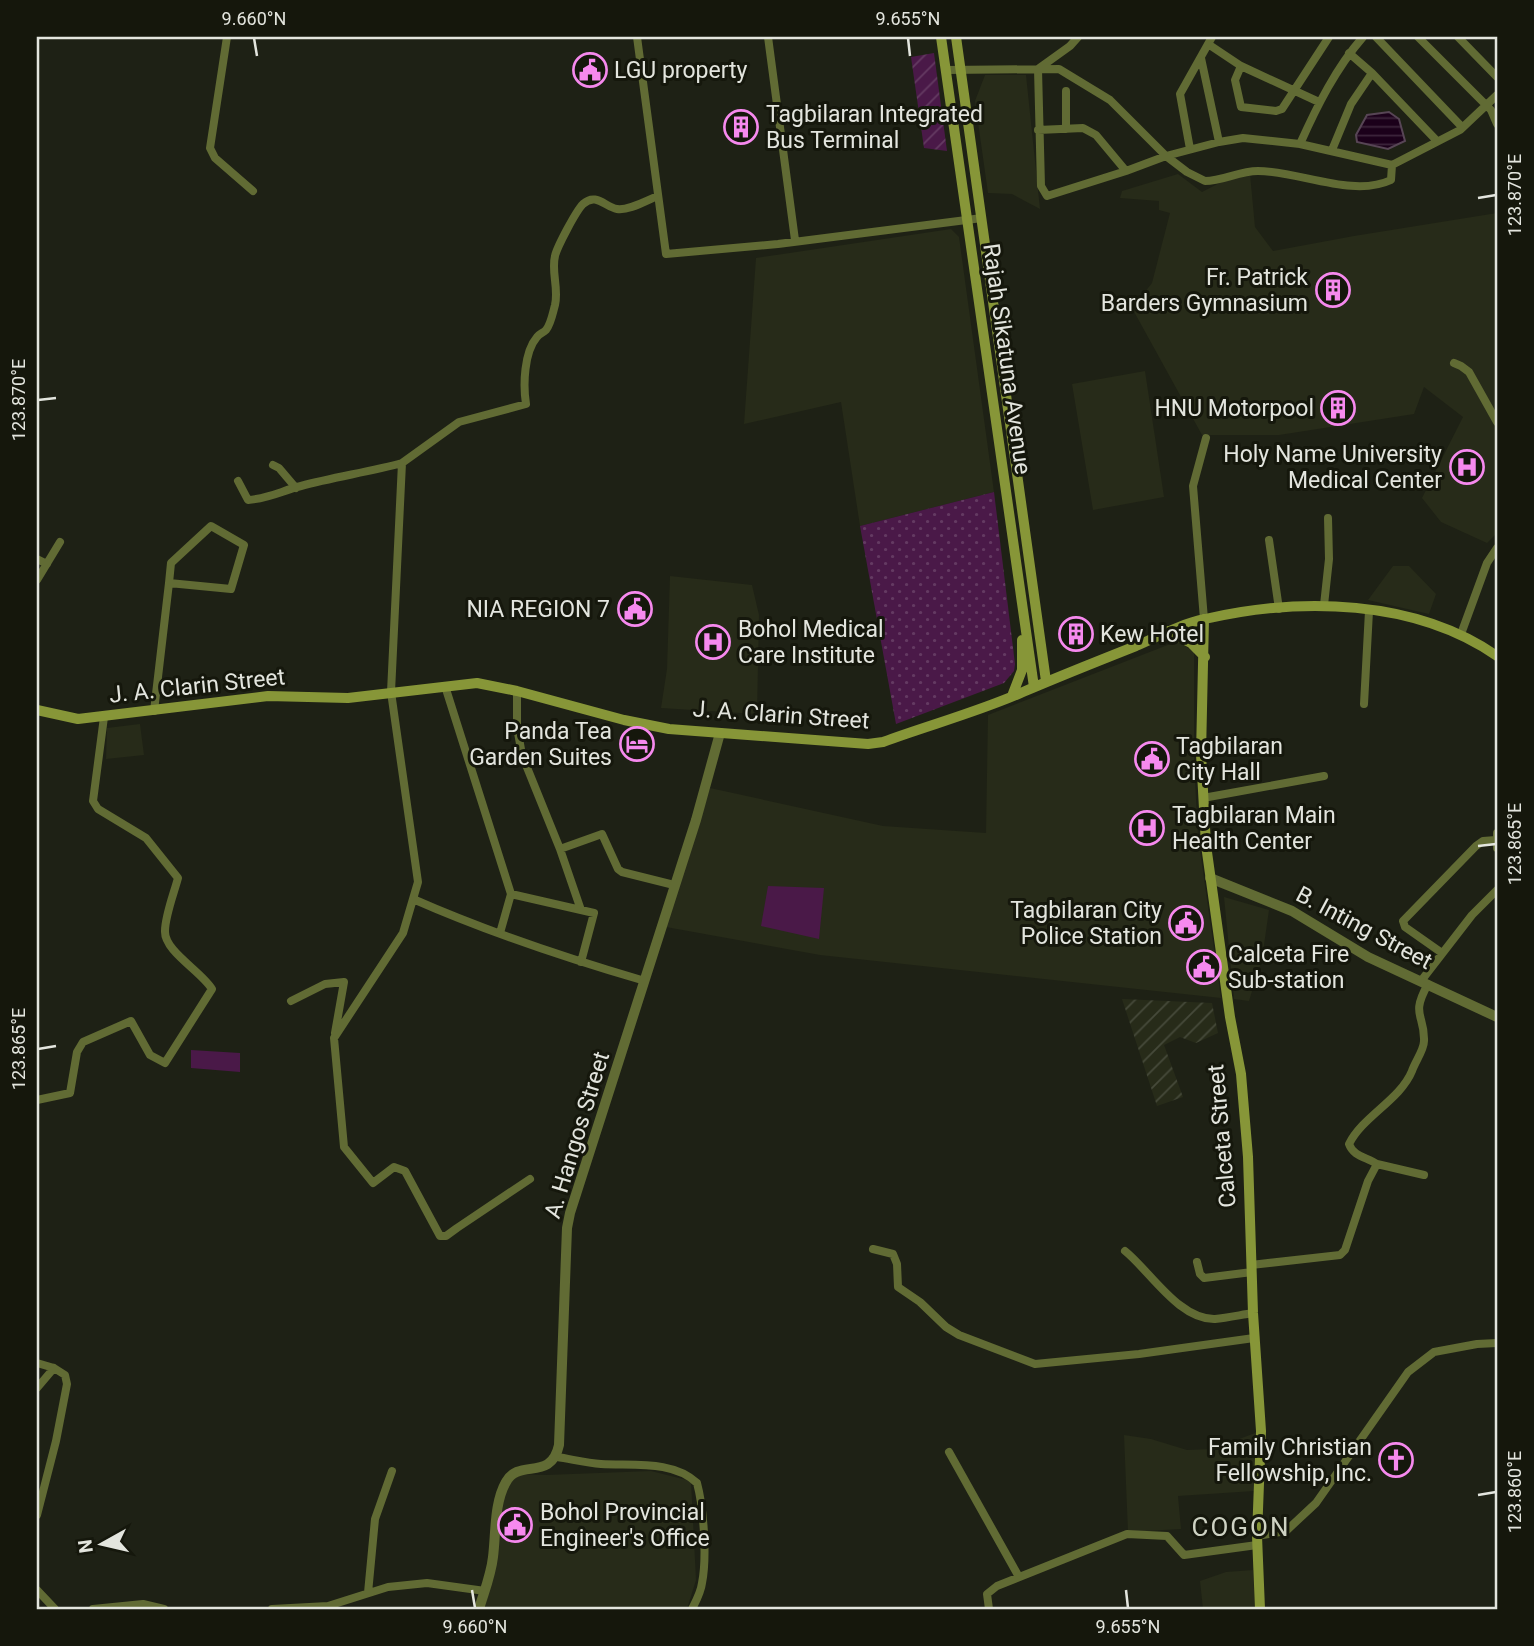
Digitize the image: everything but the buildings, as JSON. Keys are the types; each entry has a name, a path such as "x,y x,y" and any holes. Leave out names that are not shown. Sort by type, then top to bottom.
{"main road":[{"name":"Rajah Sikatuna Avenue","path":"941,37 1034,687"},
{"path":"956,37 1046,681"},
{"path":"964,200 979,199"},
{"path":"1006,496 1020,492"},
{"name":"J. A. Clarin Street","path":"37,710 78,719 268,696 348,698 477,683 669,729 876,743 1012,696 1168,631 1204,619 1306,604 1420,620 1461,634 1497,656"},
{"name":"Calceta Street","path":"1204,619 1201,754 1203,798 1210,878 1246,1119 1254,1338 1261,1431 1257,1541 1260,1609"},
{"path":"1012,696 1022,670 1021,645 1026,631"},
{"path":"1168,631 1191,643 1205,657"}],"street":[{"path":"227,37 210,148 215,158 253,191"},
{"path":"637,37 666,254 982,218"},
{"path":"768,37 795,240"},
{"path":"1038,69 1079,37"},
{"path":"1241,66 1235,80 1241,107 1276,111 1282,109 1329,37"},
{"path":"1300,144 1319,102 1349,53 1363,37"},
{"path":"1376,37 1462,127"},
{"path":"1418,37 1491,110 1497,124"},
{"path":"1458,37 1497,77"},
{"path":"1190,149 1180,94 1210,40 1241,66 1319,102"},
{"path":"1349,53 1372,73 1437,141"},
{"path":"1200,58 1219,142"},
{"path":"1038,69 1041,186 1047,196 1166,156 1243,138 1300,144 1392,165 1451,135 1497,95"},
{"path":"946,70 1059,69 1110,100 1166,156 1187,172 1205,181 1258,171 1356,186 1391,180 1392,165"},
{"path":"1332,150 1351,104 1372,73"},
{"path":"1066,91 1066,129"},
{"path":"1038,130 1083,128 1096,135 1126,171"},
{"path":"238,481 248,500 276,496 296,488 402,463 459,422 526,404 526,360 537,337 546,330 556,302 555,255 573,218 584,202 597,200 621,210 658,196"},
{"path":"1454,363 1469,372 1495,412 1497,422"},
{"path":"1204,619 1193,486 1206,438"},
{"path":"334,1038 403,933 418,882 391,692 402,463"},
{"path":"273,465 279,468 296,488"},
{"path":"1324,605 1329,559 1328,518"},
{"path":"154,711 171,563 211,526 244,545 232,589 169,583"},
{"path":"1269,540 1279,609"},
{"path":"37,580 60,542"},
{"path":"1461,634 1487,563 1497,548"},
{"path":"37,559 47,564"},
{"path":"1364,704 1369,611"},
{"path":"445,686 511,894 500,933"},
{"path":"517,691 517,727 522,755 581,910"},
{"path":"37,1100 70,1093 77,1052 83,1042 131,1021 150,1055 165,1063 212,989 206,979 167,944 164,931 178,877 146,838 98,809 93,801 104,717"},
{"name":"A. Hangos Street","path":"557,1457 567,1228 584,1164 696,820 720,733"},
{"path":"1203,798 1324,776"},
{"path":"560,849 602,834 621,872 674,885"},
{"path":"1442,953 1405,927 1403,921 1476,846 1483,841 1497,840"},
{"name":"B. Inting Street","path":"1210,878 1292,911 1368,957 1497,1017"},
{"path":"1424,1175 1377,1164 1358,1156 1349,1148 1349,1144 1411,1073 1423,1046 1418,1009 1424,983 1442,953 1472,915 1497,891"},
{"path":"511,894 594,913 581,962"},
{"path":"413,899 453,917 581,962 645,981"},
{"path":"291,1001 325,984 344,982 334,1038 344,1147 373,1183 394,1167 405,1171 440,1236 446,1236 530,1179"},
{"path":"1198,1262 1200,1274 1204,1278 1340,1255 1350,1242 1368,1181 1377,1164"},
{"path":"873,1249 892,1254 897,1264 898,1287 920,1302 946,1327 975,1342 1035,1364 1152,1353 1254,1338"},
{"path":"1125,1251 1185,1309 1213,1319 1253,1313"},
{"path":"989,1609 987,1594 997,1586 1126,1534 1167,1536 1184,1555 1257,1541 1286,1531 1316,1503 1408,1372 1434,1352 1497,1343"},
{"path":"37,1363 54,1368 65,1375 67,1384 37,1515"},
{"path":"37,1388 54,1368"},
{"path":"949,1452 1019,1577"},
{"path":"479,1609 493,1558 499,1504 508,1478 518,1471 544,1467 557,1457 599,1464 653,1466 682,1471 697,1483 703,1520 704,1572 692,1609"},
{"path":"368,1593 375,1519 392,1471"},
{"path":"272,1609 328,1606 388,1587 427,1583 485,1591"},
{"path":"37,1590 55,1609"},
{"path":"93,1609 143,1604 164,1609"}],"shaded area":[{"path":"934,53 947,151 924,148 911,57"},
{"path":"985,75 1026,75 1040,209 1012,194 988,193 975,101"},
{"path":"1389,112 1399,119 1405,141 1388,149 1357,142 1356,135 1367,115"},
{"path":"1178,174 1202,192 1233,176 1250,174 1255,227 1273,251 1497,213 1497,533 1487,543 1441,522 1422,498 1463,417 1424,387 1414,414 1279,435 1202,435 1132,308 1152,283 1170,213 1159,210 1159,201 1120,198 1122,191"},
{"path":"951,229 959,237 994,492 860,526 841,402 744,424 756,258"},
{"path":"1145,371 1164,497 1093,510 1072,384"},
{"path":"994,492 1014,671 1004,683 896,724 860,526"},
{"path":"1393,566 1409,566 1436,594 1429,614 1368,600"},
{"name":"Bohol Medical Care Institute","path":"670,576 752,585 759,615 757,714 661,708 667,669"},
{"path":"1178,641 1194,652 1194,762 1198,836 1221,998 820,955 666,927 710,788 883,826 986,833 988,715"},
{"path":"140,724 144,755 106,759 107,728"},
{"path":"768,886 824,888 819,939 761,926"},
{"path":"1224,897 1269,910 1262,959 1249,1001 1234,999"},
{"path":"1122,999 1212,1003 1218,1033 1196,1043 1180,1037 1164,1045 1183,1097 1157,1106"},
{"path":"191,1050 240,1053 240,1072 191,1068"},
{"path":"1255,1433 1254,1491 1178,1496 1181,1529 1128,1532 1124,1435 1151,1439 1187,1450 1213,1449"},
{"path":"651,1471 691,1481 696,1580 687,1609 482,1609 495,1572 505,1491 516,1474"},
{"path":"1253,1570 1255,1609 1203,1609 1200,1581 1226,1572"}],"place":[{"name":"LGU property","path":"590,70"},
{"name":"Tagbilaran Integrated Bus Terminal","path":"741,127"},
{"name":"Fr. Patrick Barders Gymnasium","path":"1333,290"},
{"name":"HNU Motorpool","path":"1338,408"},
{"name":"Holy Name University Medical Center","path":"1467,467"},
{"name":"NIA REGION 7","path":"635,609"},
{"name":"Kew Hotel","path":"1076,634"},
{"name":"Bohol Medical Care Institute","path":"713,642"},
{"name":"Panda Tea Garden Suites","path":"637,744"},
{"name":"Tagbilaran City Hall","path":"1152,759"},
{"name":"Tagbilaran Main Health Center","path":"1147,828"},
{"name":"Tagbilaran City Police Station","path":"1186,923"},
{"name":"Calceta Fire Sub-station","path":"1204,967"},
{"name":"Family Christian Fellowship, Inc.","path":"1396,1460"},
{"name":"Bohol Provincial Engineer's Office","path":"515,1525"}],"district":[{"name":"COGON","path":"1241,1527"}]}
